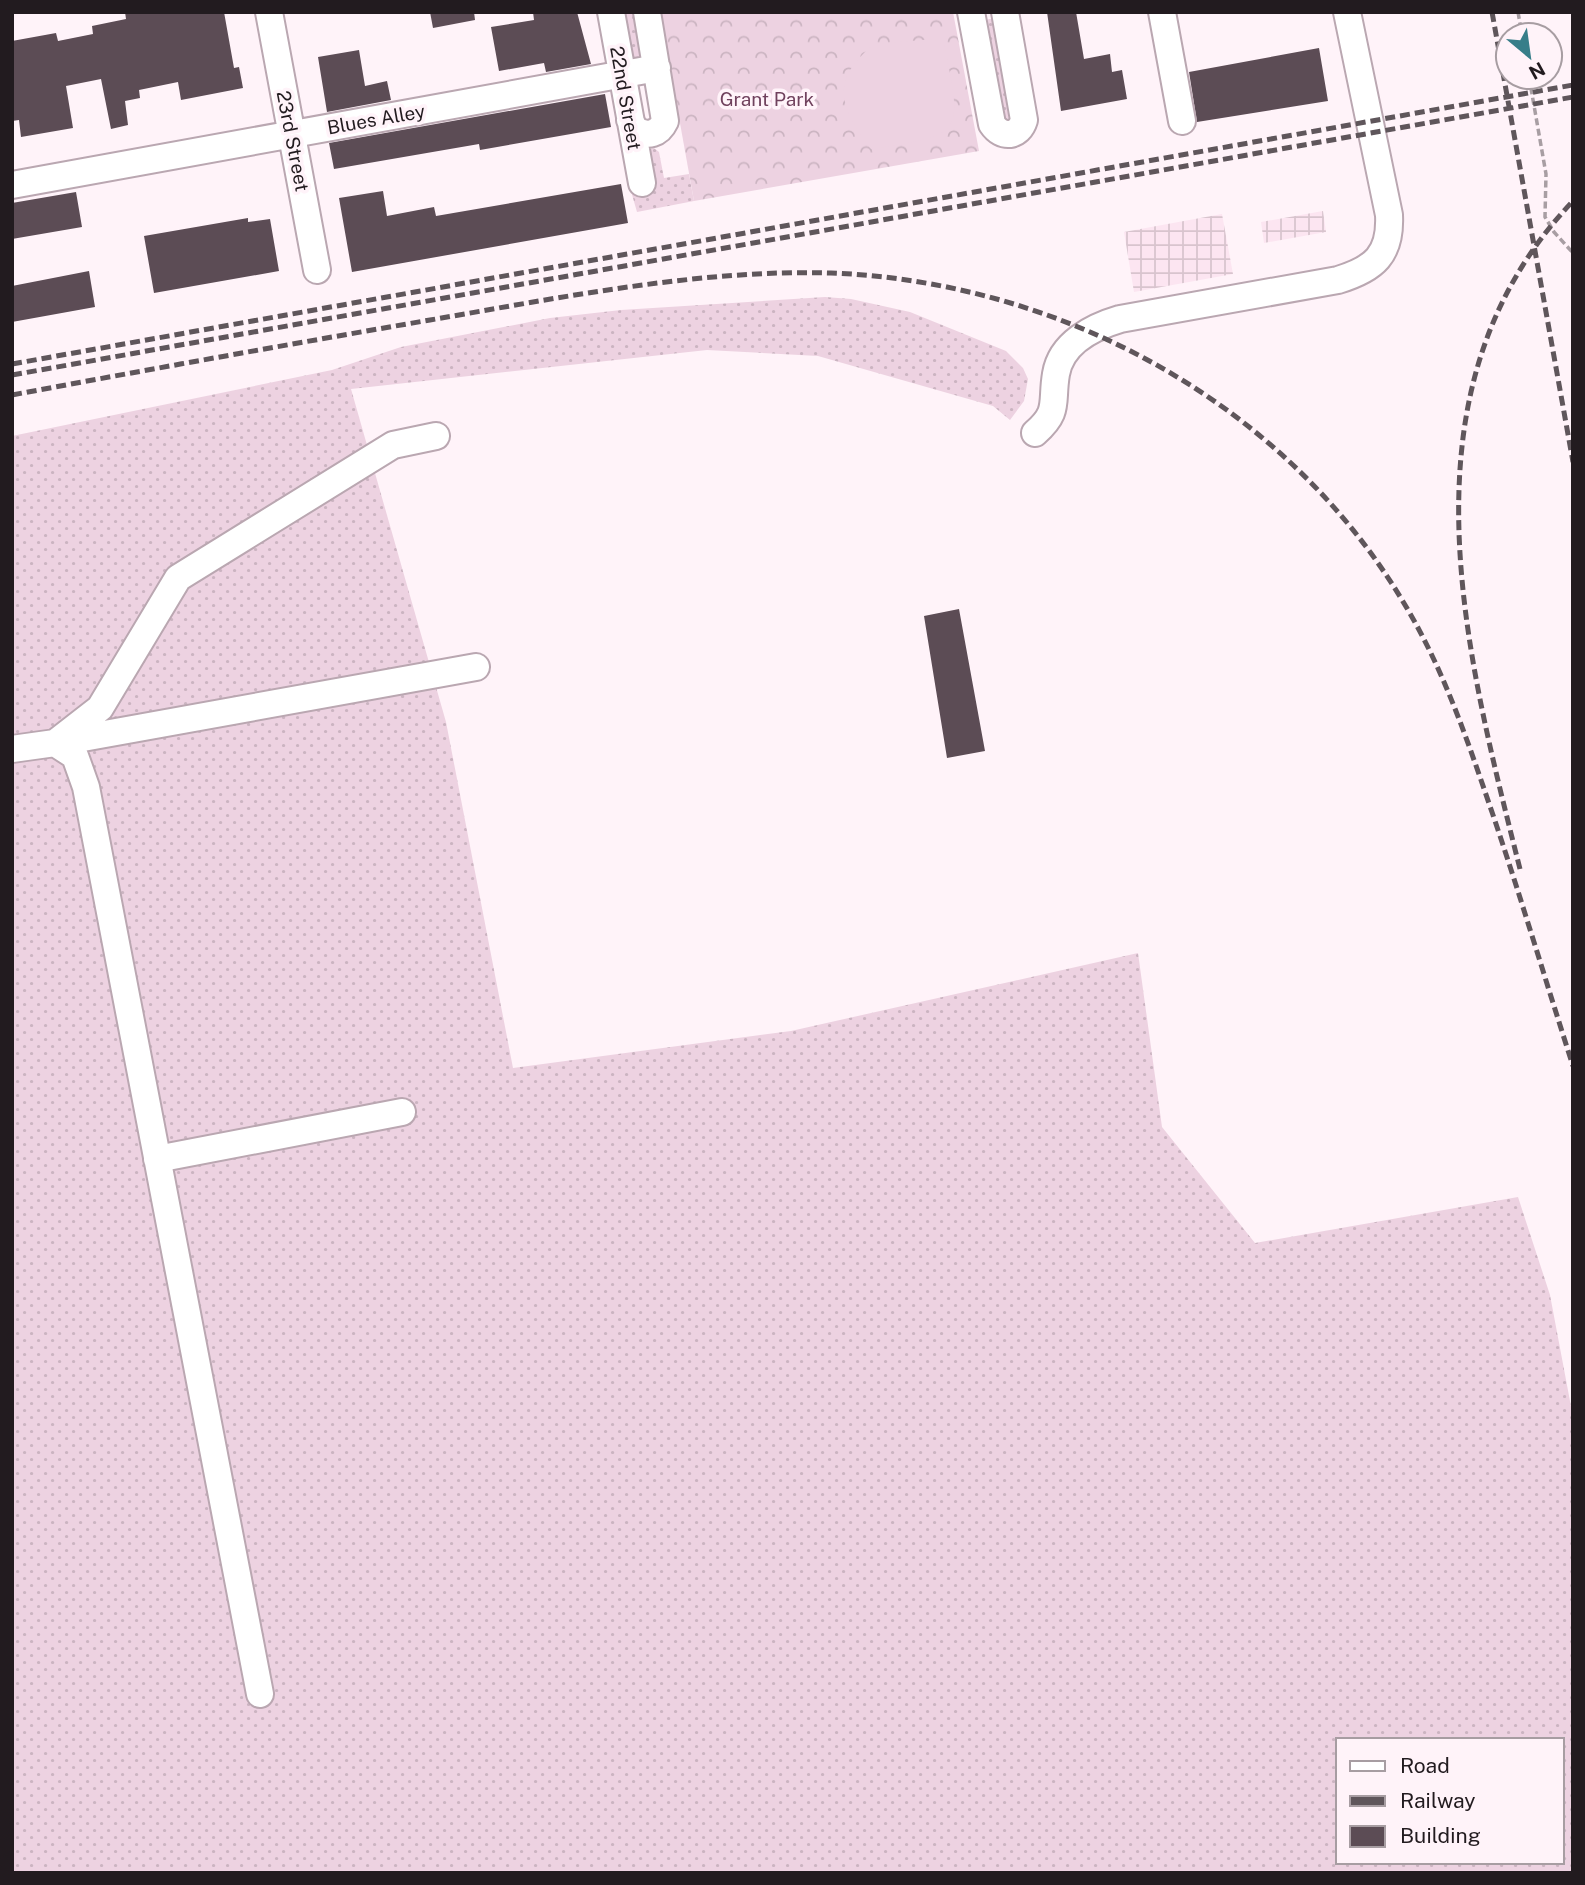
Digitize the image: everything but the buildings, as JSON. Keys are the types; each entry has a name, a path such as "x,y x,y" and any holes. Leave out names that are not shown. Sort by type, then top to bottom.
{"street":[{"name":"23rd Street","path":"269,12 317,270"},
{"name":"22nd Street","path":"611,12 642,183"},
{"name":"22nd Street","path":"630,120 635,130 646,135 663,127 666,115 647,12"},
{"path":"971,12 992,124 1000,133 1010,135 1020,130 1024,120 1005,12"},
{"path":"1161,12 1182,121"},
{"path":"1035,433 1046,423 1056,406 1056,374 1060,363 1069,349 1090,330 1120,319 1338,280 1356,274 1377,261 1388,242 1389,215 1347,12"},
{"name":"Blues Alley","path":"12,185 657,68"},
{"path":"55,743 100,708 178,578 393,445 436,436"},
{"path":"12,749 476,667"},
{"path":"55,743 75,755 86,787 260,1694"},
{"path":"157,1159 402,1112"}],"path":[{"path":"1531,91 1546,174 1545,217 1554,232 1573,253"}],"shaded area":[{"path":"1323,211 1326,232 1264,243 1261,222"},
{"path":"1222,214 1233,274 1134,292 1124,232"}],"green space":[{"path":"621,12 636,12 643,58 631,60"},
{"name":"Grant Park","path":"660,12 953,12 979,151 694,201"},
{"path":"993,19 1009,120 1004,121 985,21"},
{"path":"934,39 944,45 954,98 954,114 949,126 924,140 871,149 846,107 845,82 850,70 874,44"},
{"path":"654,148 659,152 664,178 689,174 694,201 637,212 631,191 652,187 647,150"},
{"path":"825,297 851,299 910,312 1006,351 1023,368 1028,379 1024,401 1010,420 993,406 818,356 707,350 351,389 446,722 513,1068 791,1031 1138,953 1162,1127 1255,1243 1518,1197 1550,1295 1573,1417 1573,1873 12,1873 12,436 332,370 401,347 550,318 621,310"}],"railway":[{"path":"1492,12 1573,462"},
{"path":"12,364 1573,85"},
{"path":"12,375 1573,97"},
{"path":"1520,869 1480,697 1465,609 1459,522 1463,436 1482,353 1517,274 1573,201"},
{"path":"12,395 579,294 732,276 831,273 918,282 1003,301 1085,330 1163,368 1235,416 1301,473 1359,537 1408,610 1434,660 1466,737 1573,1066"}]}
